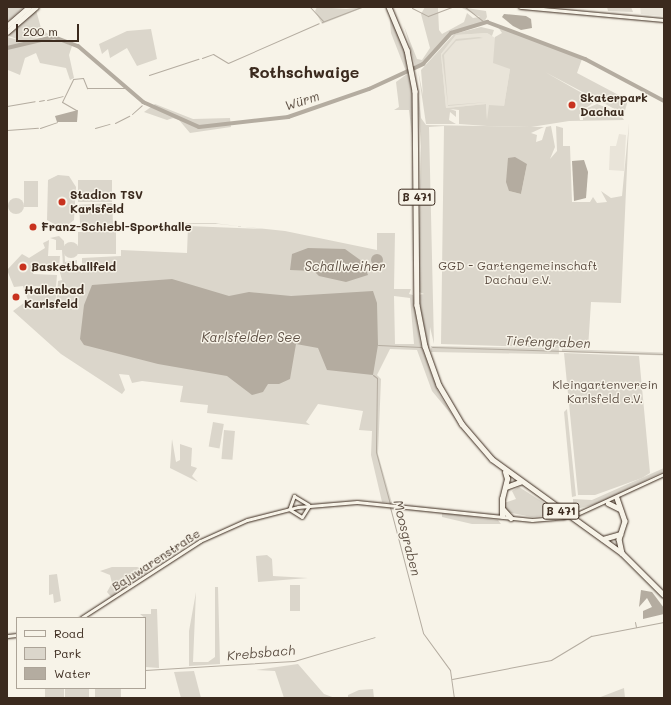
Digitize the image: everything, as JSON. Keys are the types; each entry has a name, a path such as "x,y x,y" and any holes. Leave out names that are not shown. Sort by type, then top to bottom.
{"highway":[{"path":"7,26 29,7"},
{"path":"7,32 36,7"},
{"name":"B 471","path":"390,7 412,71 418,133 416,278 421,330 435,376 450,407 474,440 503,469 622,553 664,595"},
{"path":"502,516 502,507 508,479 503,469"},
{"path":"506,487 520,482"},
{"path":"617,498 625,524 620,534 622,553"},
{"path":"608,503 621,510"},
{"path":"502,507 511,518"},
{"path":"603,539 620,534"}],"main road":[{"path":"520,7 664,20"},
{"path":"608,503 664,474"},
{"path":"294,496 312,505 304,509 302,516 288,509 294,496"},
{"name":"Bajuwarenstraße","path":"83,617 200,541 244,521 288,509 312,505 384,504 511,518 564,517 608,503"}],"shaded area":[{"path":"640,7 664,7 664,16 641,14"},
{"path":"487,33 497,39 510,69 504,106 487,120 486,104 446,108 441,54 456,35"},
{"path":"619,134 626,135 624,171 609,170 610,146 616,146"}],"green space":[{"path":"7,7 24,7 7,22"},
{"path":"317,7 346,9 365,7 322,24 315,11"},
{"path":"425,7 456,7 438,8 439,30 442,34 464,22 467,13 473,18 480,17 460,7 486,11 487,17 484,22 451,33 419,66 415,65 404,26 417,59 422,60 430,48 421,14"},
{"path":"607,7 631,7 633,12 608,11"},
{"path":"36,10 41,28 49,35 32,38 57,39 72,46 69,55 74,78 70,80 66,68 40,63 36,53 25,58 20,75 8,70 7,37 19,40 7,35"},
{"path":"389,11 405,48 415,97 414,152 409,110 394,110 399,107 396,82 407,74 391,33"},
{"path":"481,27 494,30 492,36 487,33 456,35 441,54 446,108 486,104 487,120 489,105 504,106 510,69 493,63 495,37 502,33 498,27 582,59 577,73 628,100 624,114 545,72 596,101 583,110 597,104 610,109 609,112 618,117 620,114 624,120 569,121 531,127 487,126 459,124 459,110 450,109 456,111 456,117 450,112 449,120 456,124 426,124 418,70 423,95 421,70 454,34","holes":["583,110 583,120 580,120 579,115"]},
{"path":"151,29 157,59 137,66 127,48 110,58 108,49 102,54 99,44 127,31"},
{"path":"483,38 456,41 444,55 448,105 488,102 448,106 442,55 456,39"},
{"name":"GGD - Gartengemeinschaft Dachau e.V.","path":"416,71 421,118 426,125 544,127 531,133 537,135 536,142 542,140 546,127 551,126 555,147 550,159 557,151 556,126 563,128 563,146 570,146 572,202 590,202 593,197 597,203 607,202 601,191 611,198 622,196 629,123 621,303 591,302 588,349 441,344 444,126 429,127 434,344 430,327 429,352 418,295 424,294 419,292 418,286 421,146","holes":["509,160 527,164 521,194 509,191"]},
{"path":"155,104 193,119 230,118 231,127 190,133 179,120 173,118 167,120 144,112"},
{"name":"Stadion TSV Karlsfeld","path":"58,175 69,176 76,187 74,220 63,229 47,220 48,180"},
{"path":"78,180 112,180 112,202 78,202"},
{"path":"24,181 38,181 38,207 24,207"},
{"path":"13,198 19,198 24,203 22,212 19,214 13,214 8,209 8,203"},
{"path":"112,203 113,225 80,227 79,205"},
{"path":"188,226 262,229 238,226 285,231 377,250 377,233 395,233 394,289 411,289 409,294 413,295 420,342 439,394 455,419 432,391 417,350 390,349 377,375 381,379 378,454 392,503 382,502 371,455 372,431 359,430 363,411 318,404 306,422 310,425 207,413 208,405 180,402 183,386 142,381 132,383 129,375 119,374 125,390 122,394 61,354 13,311 28,300 23,286 14,287 7,270 22,254 29,258 45,248 43,243 49,240 48,256 60,256 59,268 35,268 33,274 57,275 56,287 32,286 32,290 56,292 56,304 46,304 56,305 58,281 62,280 59,269 68,269 63,266 62,250 56,250 56,240 50,238 59,236 64,241 65,262 77,260 77,269 82,273 82,258 121,256 121,250 187,253","holes":["394,296 410,298 414,344 395,344"]},
{"path":"78,232 116,232 116,254 78,254"},
{"path":"71,242 77,244 79,250 77,256 71,258 65,256 63,250 65,244"},
{"path":"431,346 559,348 559,354 431,352"},
{"path":"562,349 664,353 664,356 562,352"},
{"name":"Kleingartenverein Karlsfeld e.V.","path":"564,353 639,356 650,473 642,478 595,495 578,495"},
{"path":"567,409 576,496 572,497 564,412"},
{"path":"213,422 224,424 219,449 209,447"},
{"path":"224,430 235,431 232,460 221,459"},
{"path":"172,439 176,462 180,460 180,444 192,448 191,466 197,468 192,476 198,482 170,468"},
{"path":"664,468 664,471 603,502 573,510 573,499 592,500"},
{"path":"519,487 560,514 532,517 507,512 504,503 516,499 512,491"},
{"path":"442,513 498,520 501,524 472,524 442,517"},
{"path":"267,555 272,559 273,576 308,578 258,582 256,556"},
{"path":"112,567 137,567 149,571 112,598 107,592 112,583 110,575 100,571"},
{"path":"57,574 61,601 54,603 53,594 49,595 49,575"},
{"path":"290,585 300,585 300,611 290,611"},
{"path":"215,587 218,587 220,664 189,666 189,631 196,592 193,662 208,662 215,657"},
{"path":"151,609 157,609 159,668 146,667 146,617 140,614 151,614"},
{"path":"298,664 324,694 335,698 284,698 275,671 256,670"},
{"path":"194,671 201,698 181,698 174,672"},
{"path":"624,688 625,698 598,698"},
{"path":"45,689 64,689 64,698 45,698"},
{"path":"65,689 89,689 89,698 65,698"},
{"path":"95,689 121,689 121,698 95,698"},
{"path":"373,689 374,698 348,698 348,695 359,690"}],"water":[{"path":"504,14 526,16 531,19 532,28 521,30 513,26 502,17"},
{"path":"78,110 77,122 57,122 55,116"},
{"path":"515,157 527,164 521,194 509,191 506,182 508,158"},
{"path":"584,160 588,172 586,198 574,201 572,161"},
{"name":"Schallweiher","path":"308,248 345,249 363,262 368,275 346,282 319,276 314,271 290,270 292,254"},
{"path":"379,254 382,255 382,265 375,266 372,265 371,258 372,255"},
{"name":"Karlsfelder See","path":"172,279 229,296 249,292 291,296 373,291 377,303 378,345 373,375 327,370 318,348 296,344 290,379 279,384 268,384 263,392 252,395 227,376 158,364 84,345 80,339 84,305 92,285"},
{"path":"641,590 652,592 664,608 664,614 643,619 643,611 652,607 647,598 639,607"}],"waterway":[{"path":"310,7 323,21"},
{"path":"322,22 361,7"},
{"path":"412,8 428,16 452,7"},
{"path":"465,7 484,22"},
{"name":"Würm","path":"7,48 54,37 78,46 143,102 199,127 288,117 369,89 423,64 451,33 487,22 585,59 664,101"},
{"path":"202,58 213,54 228,63 319,23"},
{"path":"149,75 198,59"},
{"path":"76,110 62,102 73,79 83,78 87,88 126,88"},
{"path":"47,100 63,96"},
{"path":"39,101 44,100"},
{"path":"7,106 35,101"},
{"path":"132,114 142,105"},
{"path":"115,123 129,116"},
{"path":"40,128 57,122"},
{"path":"95,128 109,124"},
{"path":"7,130 38,128"},
{"name":"Tiefengraben","path":"378,345 421,347"},
{"name":"Tiefengraben","path":"432,347 664,354"},
{"name":"Moosgraben","path":"373,375 377,378 376,452 390,504"},
{"name":"Moosgraben","path":"390,507 423,633 450,670 454,698"},
{"name":"Krebsbach","path":"635,622 636,627"},
{"name":"Krebsbach","path":"452,679 551,660 591,636 664,622"},
{"name":"Krebsbach","path":"146,670 294,661 375,637"}],"place":[{"name":"Skaterpark Dachau","path":"572,105"},
{"name":"Stadion TSV Karlsfeld","path":"62,202"},
{"name":"Franz-Schiebl-Sporthalle","path":"33,227"},
{"name":"Basketballfeld","path":"23,267"},
{"name":"Hallenbad Karlsfeld","path":"16,297"}],"district":[{"name":"Rothschwaige","path":"304,72"}]}
